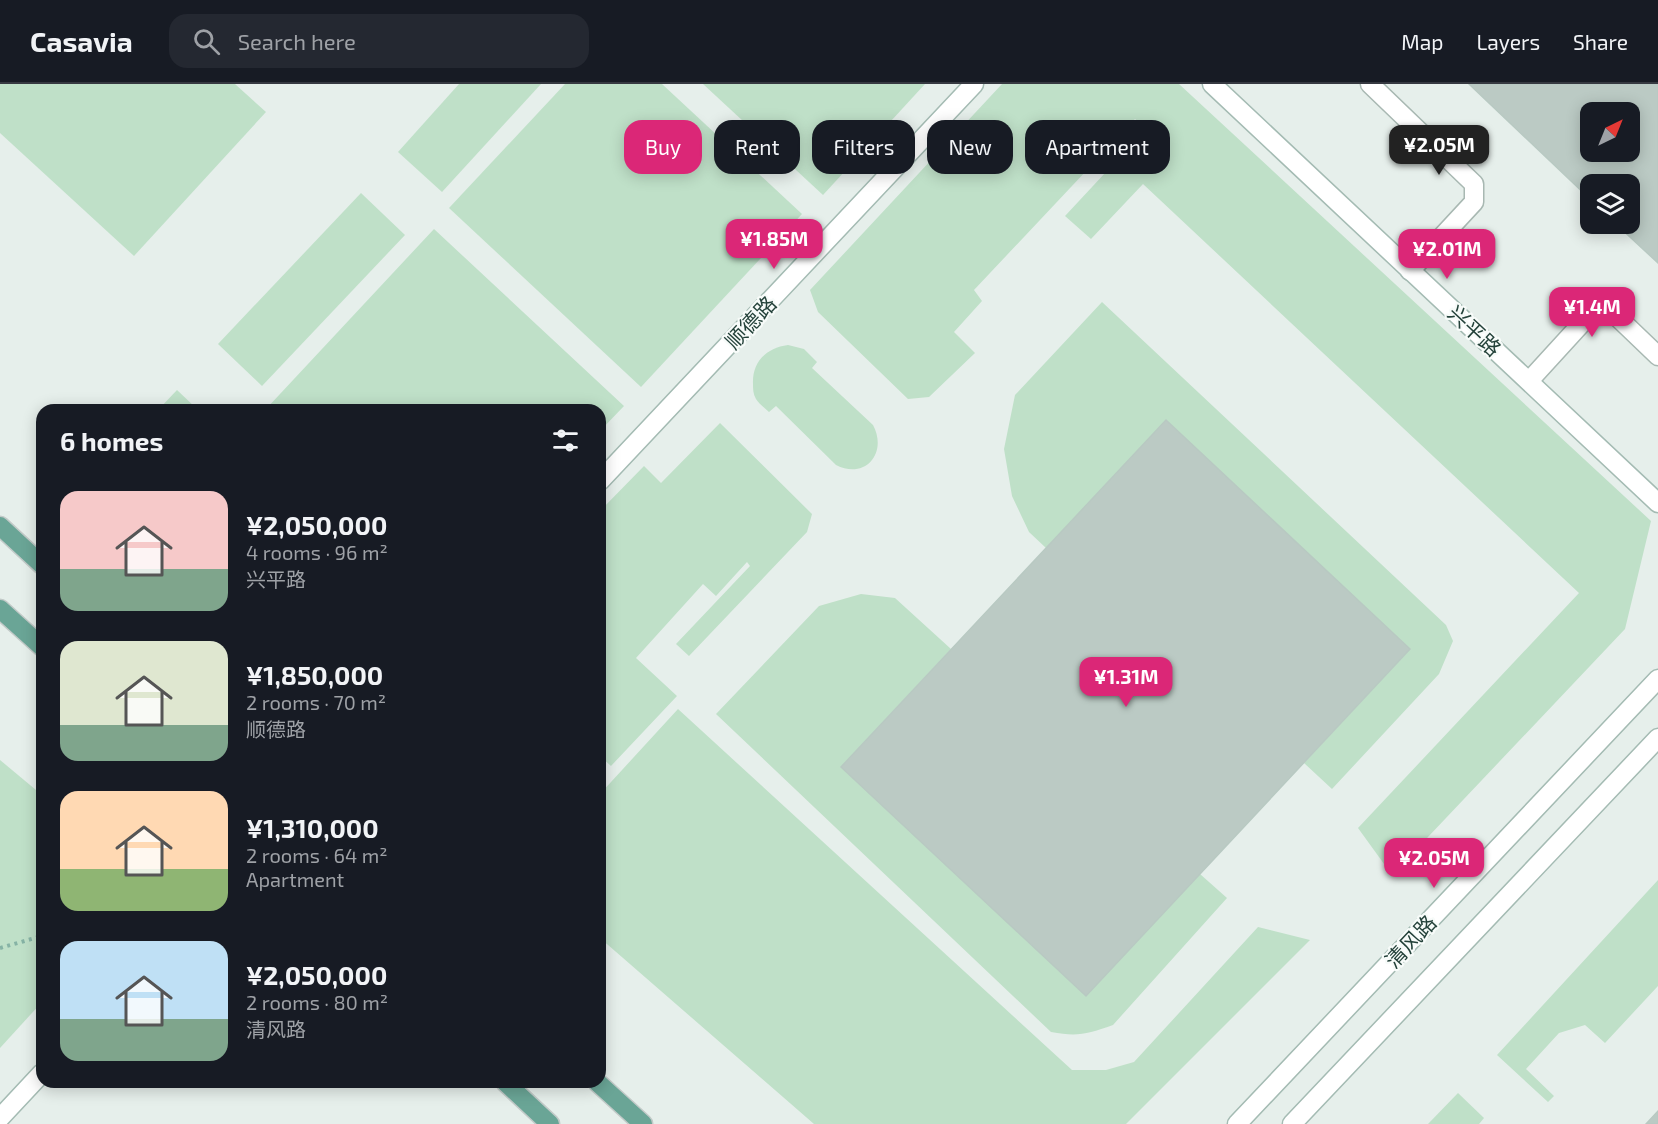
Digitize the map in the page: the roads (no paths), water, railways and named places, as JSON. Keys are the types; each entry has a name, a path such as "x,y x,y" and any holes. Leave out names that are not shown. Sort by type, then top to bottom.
{"main road":[{"path":"0,526 36,559"},
{"path":"0,609 36,642"},
{"path":"511,1088 550,1124"},
{"path":"604,1088 643,1124"}],"street":[{"name":"顺德路","path":"606,475 974,84"},
{"name":"兴平路","path":"1212,84 1658,503"},
{"path":"1370,84 1474,184 1474,202 1410,271"},
{"path":"1529,381 1593,311 1609,309 1658,356"},
{"name":"清风路","path":"1237,1124 1658,679"},
{"name":"清风路","path":"1292,1124 1658,738"},
{"path":"0,1118 36,1079"}]}
